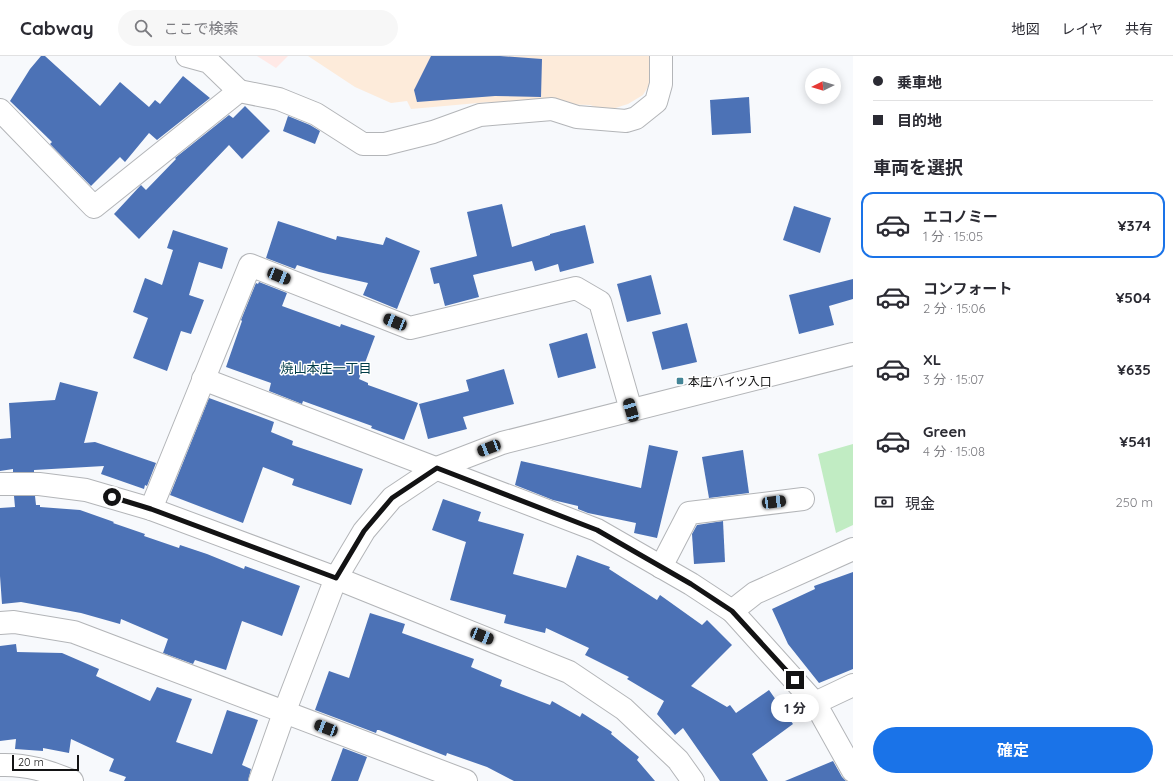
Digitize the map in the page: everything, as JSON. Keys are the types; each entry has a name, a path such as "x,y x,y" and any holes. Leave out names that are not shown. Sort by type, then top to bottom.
{"street":[{"path":"187,56 209,62 239,90 279,99 316,114 362,144 385,144 433,132 480,115 552,109 577,117 626,121 636,118 656,102 661,84 661,56"},
{"path":"0,110 94,207 239,90"},
{"path":"151,509 250,265 410,328 576,288 600,302 631,410"},
{"path":"260,781 284,712 336,578 364,531 392,498 437,468 502,443 853,354"},
{"path":"203,379 597,530 691,584 732,611 815,703 853,771"},
{"path":"0,484 39,484 86,490 151,509 336,578 569,672 624,709 678,760 693,781"},
{"path":"661,567 689,512 803,499"},
{"path":"732,611 755,593 853,549"},
{"path":"0,623 14,622 74,632 466,781"},
{"path":"815,703 853,685"},
{"path":"0,766 16,764 44,770 72,781"}],"shaded area":[{"path":"257,56 288,56 276,68"},
{"path":"308,56 652,56 651,82 643,95 628,104 606,111 590,105 489,102 411,109 407,101 391,103 355,87"}],"green space":[{"path":"853,444 853,525 836,533 818,454"}],"building":[{"path":"41,56 45,56 100,106 120,82 149,107 155,100 160,104 183,76 210,98 157,140 149,133 125,162 120,157 91,186 50,144 52,142 10,101 30,69"},
{"path":"431,56 500,56 542,59 541,97 495,96 417,102 414,90"},
{"path":"749,97 751,133 712,135 710,100"},
{"path":"245,106 270,131 242,159 229,145 139,239 114,214 141,185 146,190 176,159 175,158 229,115 233,118"},
{"path":"288,116 320,131 315,144 283,131"},
{"path":"502,204 512,247 550,234 585,225 594,263 560,272 558,264 535,271 532,261 473,275 479,297 445,306 439,283 434,284 430,268 477,256 467,212"},
{"path":"794,206 831,218 820,253 783,240"},
{"path":"278,221 336,240 337,236 383,245 386,237 420,251 397,309 363,295 368,283 319,272 297,265 295,269 266,258"},
{"path":"173,230 228,248 222,269 199,262 189,295 204,300 191,334 181,331 167,371 133,358 148,318 133,312 145,278 162,285 173,250 167,248"},
{"path":"651,275 661,314 627,322 617,284"},
{"path":"853,279 853,299 829,306 834,325 799,334 789,295"},
{"path":"259,282 287,293 282,306 340,327 341,324 375,336 359,379 368,383 368,385 418,403 404,440 371,428 372,426 303,401 302,404 269,391 271,383 226,367 242,321 241,320 256,283 258,284"},
{"path":"687,323 697,362 662,370 652,332"},
{"path":"587,333 596,368 558,378 549,344"},
{"path":"504,369 514,404 463,417 467,429 428,439 419,404 469,391 466,380"},
{"path":"60,382 98,392 84,443 95,442 156,463 147,486 145,485 144,489 101,474 104,466 34,470 34,472 13,472 13,469 0,471 0,439 11,438 9,403 55,400"},
{"path":"209,398 274,422 271,432 293,441 292,445 363,469 351,505 292,485 294,479 263,467 243,523 170,495"},
{"path":"649,445 678,451 657,538 634,533 636,523 588,513 578,509 578,506 553,500 515,485 521,461 641,488"},
{"path":"743,450 749,493 709,498 702,457"},
{"path":"14,496 35,496 36,505 40,505 40,507 80,510 145,534 144,536 179,548 180,545 244,569 245,566 300,586 282,636 242,621 226,670 195,660 193,664 163,653 168,639 121,619 120,624 81,613 21,602 2,604 0,576 0,508 15,507"},
{"path":"443,499 481,512 478,521 524,534 513,574 566,588 577,555 610,567 609,569 657,600 660,595 702,625 707,620 732,645 691,686 727,707 730,705 736,713 769,690 793,724 752,754 768,781 720,781 683,728 675,735 657,714 664,701 627,679 629,677 585,655 589,648 546,628 545,633 504,623 506,615 450,600 466,542 432,530"},
{"path":"723,521 725,562 694,564 692,534 697,525"},
{"path":"853,572 853,669 819,683 788,644 772,609 815,589 814,586"},
{"path":"370,613 405,624 402,633 474,659 471,667 502,680 500,686 550,705 552,701 580,717 582,713 612,732 611,734 639,757 637,760 655,781 514,781 487,767 447,753 446,756 379,730 377,730 376,733 315,710 329,671 349,678"},
{"path":"16,644 17,652 62,653 99,669 96,676 150,701 157,687 192,699 176,742 212,754 227,710 258,720 242,765 251,769 248,781 124,781 126,777 109,771 114,759 71,739 69,753 43,748 43,751 15,749 16,739 0,741 0,646"},
{"path":"343,748 367,757 358,781 331,781"},
{"path":"833,761 846,781 785,781"}],"place":[{"name":"本庄ハイツ入口","path":"680,381"}],"district":[{"name":"焼山本庄一丁目","path":"326,368"}],"route":[{"path":"112,497 151,509 336,578 364,531 392,498 437,468 597,530 691,584 732,611 795,680"}]}
